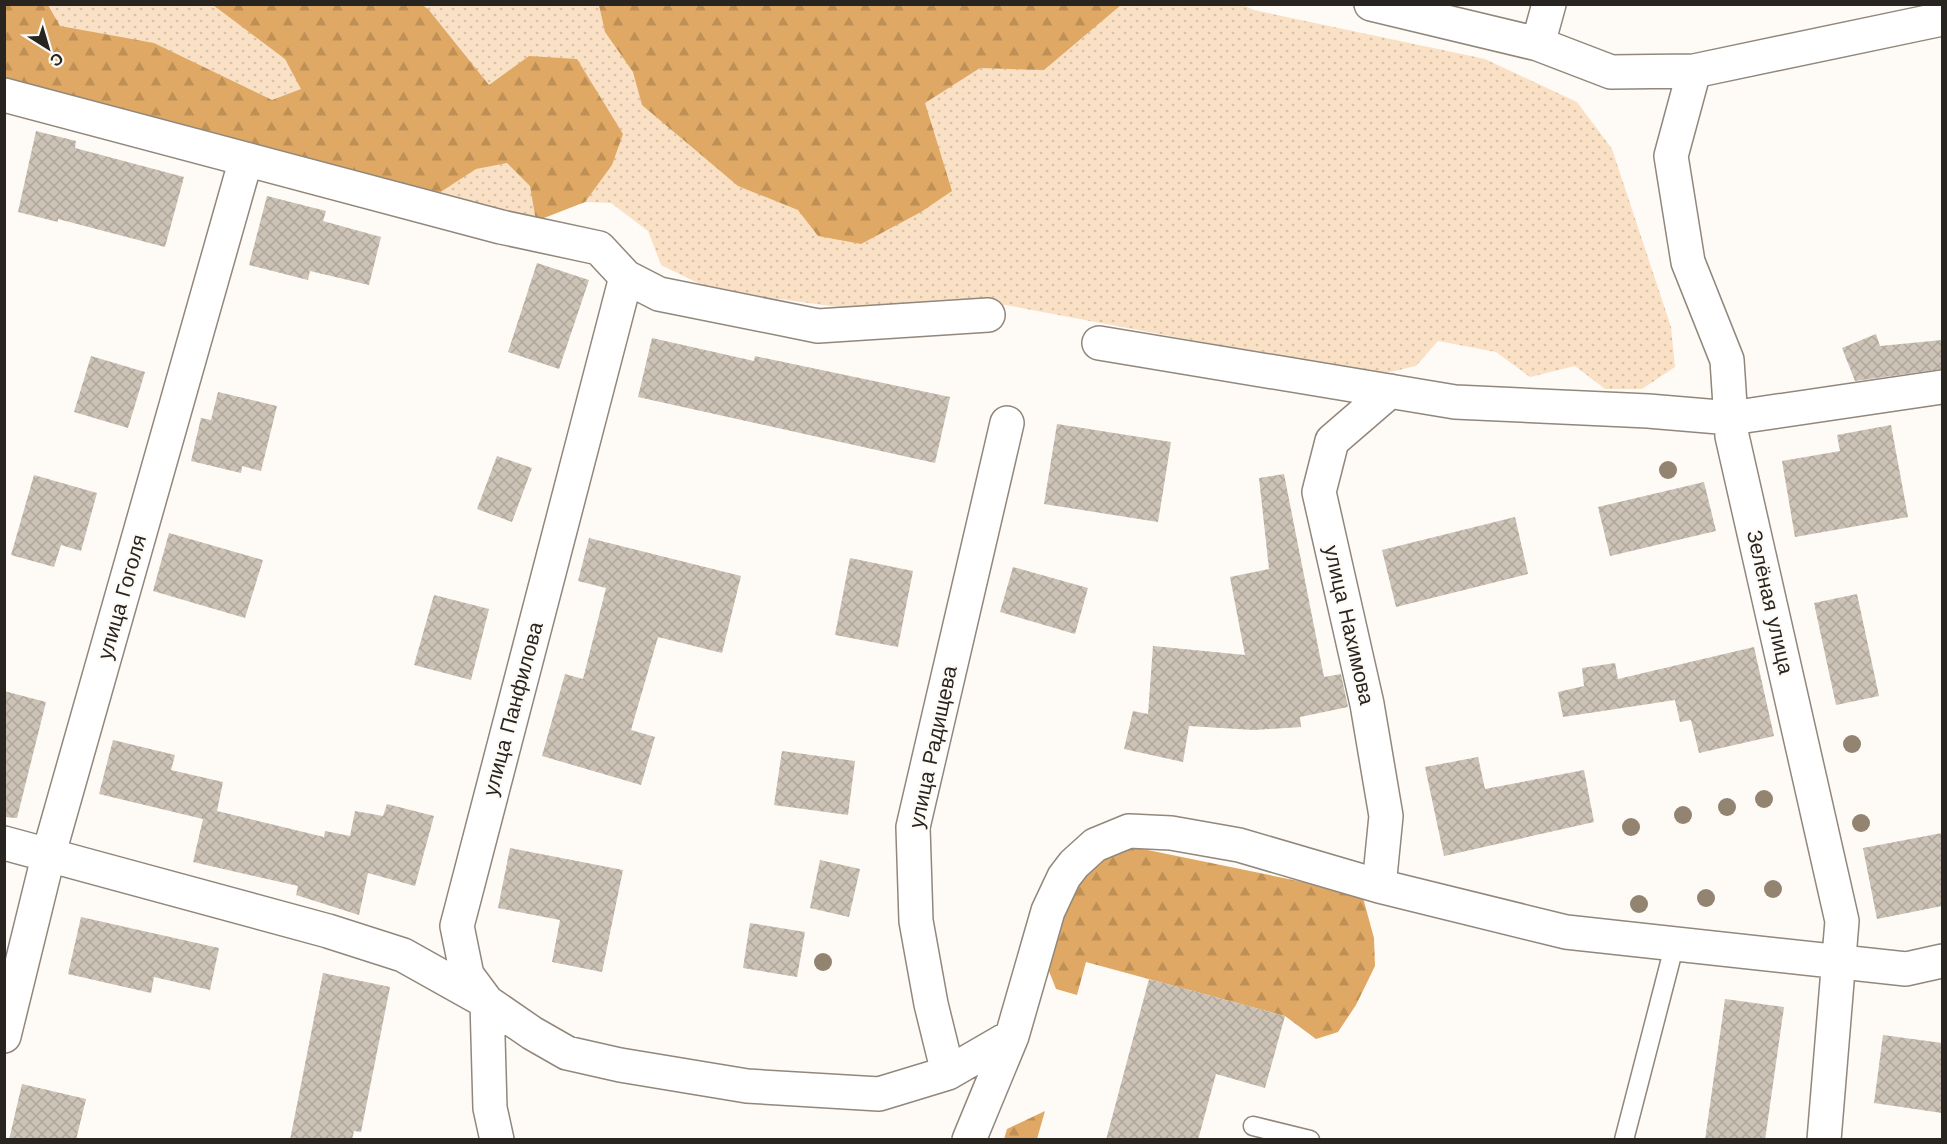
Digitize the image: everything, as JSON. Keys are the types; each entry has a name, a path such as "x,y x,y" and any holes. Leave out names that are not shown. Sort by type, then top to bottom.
{"street":[{"path":"1371,4 1538,44 1611,72 1694,71 1942,19"},
{"path":"1538,44 1549,4"},
{"name":"Зелёная улица","path":"1694,71 1671,156 1688,262 1727,360 1732,436 1842,921 1824,1140"},
{"path":"4,95 501,227 599,248 626,277 659,294 818,326 988,315"},
{"name":"улица Гоголя","path":"4,1036 49,854 246,159"},
{"name":"улица Панфилова","path":"487,1002 466,975 457,926 626,277"},
{"path":"1099,343 1455,402 1648,411 1731,418 1942,387"},
{"name":"улица Нахимова","path":"1378,886 1386,816 1367,704 1319,492 1332,441 1390,390"},
{"name":"улица Радищева","path":"948,1073 931,1005 916,921 913,827 1007,423"},
{"path":"969,1140 1012,1036 1048,911 1064,877 1085,853 1108,838 1129,831 1171,833 1239,844 1378,886 1566,932 1906,969 1942,961"},
{"path":"4,843 403,955 487,1002 532,1033 567,1053 620,1065 747,1086 879,1094 948,1073 1012,1036"},
{"path":"487,1002 490,1108 497,1140"}],"lane":[{"path":"1624,1140 1675,943"},
{"path":"1253,1126 1310,1140"}],"shaded area":[{"path":"4,5 1243,5 1254,10 1485,59 1577,102 1612,149 1671,327 1675,367 1642,389 1605,389 1575,366 1530,377 1496,352 1438,341 1416,366 1377,375 1006,305 853,309 712,290 661,265 648,231 611,203 585,202 536,221 5,83"}],"green space":[{"path":"599,4 1121,5 1044,70 980,68 925,103 952,191 921,212 861,244 818,236 798,210 738,186 642,105 633,72 605,32"},
{"path":"4,5 48,5 60,26 154,43 272,100 301,89 285,59 213,5 422,5 428,9 489,85 529,56 577,59 623,134 612,165 585,202 536,221 530,186 507,163 476,169 436,195 5,83"},
{"path":"1128,846 1362,894 1374,938 1375,966 1356,1005 1338,1032 1316,1039 1285,1016 1086,962 1077,995 1056,989 1047,966 1055,923 1079,873"},
{"path":"1045,1111 1037,1139 1004,1139 1007,1129"}],"building":[{"path":"36,131 76,141 75,148 184,177 165,247 58,219 58,222 18,212"},
{"path":"267,196 326,211 323,221 381,237 369,285 310,271 308,280 249,265"},
{"path":"537,263 589,280 559,369 508,352"},
{"path":"1876,334 1880,346 1942,340 1942,369 1855,381 1842,348"},
{"path":"652,338 754,361 755,356 950,397 935,463 638,397"},
{"path":"91,356 145,372 128,428 74,412"},
{"path":"218,392 277,406 261,471 242,466 241,473 191,461 201,418 211,420"},
{"path":"1057,424 1171,442 1158,522 1044,504"},
{"path":"1891,425 1908,517 1795,537 1782,461 1840,451 1837,435"},
{"path":"497,456 532,468 512,522 477,509"},
{"path":"1284,474 1324,677 1341,674 1348,707 1300,717 1301,727 1254,730 1189,726 1183,762 1124,749 1133,711 1148,714 1153,646 1245,655 1230,577 1269,569 1259,478"},
{"path":"34,475 97,493 81,551 61,545 54,567 11,555"},
{"path":"1704,482 1716,531 1610,556 1598,507"},
{"path":"1515,517 1528,574 1396,607 1382,550"},
{"path":"169,533 263,560 245,618 153,591"},
{"path":"589,538 741,576 722,653 658,637 631,730 655,737 641,785 542,756 565,674 583,679 606,588 578,581"},
{"path":"850,558 913,571 898,647 835,635"},
{"path":"1013,567 1088,588 1075,634 1000,612"},
{"path":"1857,594 1879,696 1836,705 1814,603"},
{"path":"434,595 489,609 471,680 414,665"},
{"path":"1754,647 1774,736 1699,753 1691,720 1680,722 1675,700 1563,717 1558,692 1584,686 1582,668 1615,663 1618,679"},
{"path":"4,691 46,702 17,818 4,817"},
{"path":"113,740 175,755 171,770 223,782 217,811 324,837 325,831 350,836 355,811 383,816 387,804 434,816 415,886 368,873 359,915 296,895 298,886 193,862 203,819 99,794"},
{"path":"782,751 855,761 848,815 774,805"},
{"path":"1478,757 1485,789 1584,770 1594,822 1444,856 1425,767"},
{"path":"1942,833 1942,906 1877,919 1863,848"},
{"path":"510,848 623,870 602,972 552,962 560,920 498,908"},
{"path":"820,860 860,869 849,917 810,908"},
{"path":"81,917 219,948 210,990 154,977 151,993 68,974"},
{"path":"750,923 805,932 797,977 743,968"},
{"path":"323,973 390,987 361,1132 354,1131 352,1140 290,1140"},
{"path":"1149,979 1285,1016 1265,1088 1216,1074 1198,1140 1106,1140"},
{"path":"1725,999 1784,1007 1765,1140 1705,1140"},
{"path":"1883,1035 1942,1043 1942,1113 1874,1103"},
{"path":"22,1084 86,1099 76,1140 9,1140"}]}
